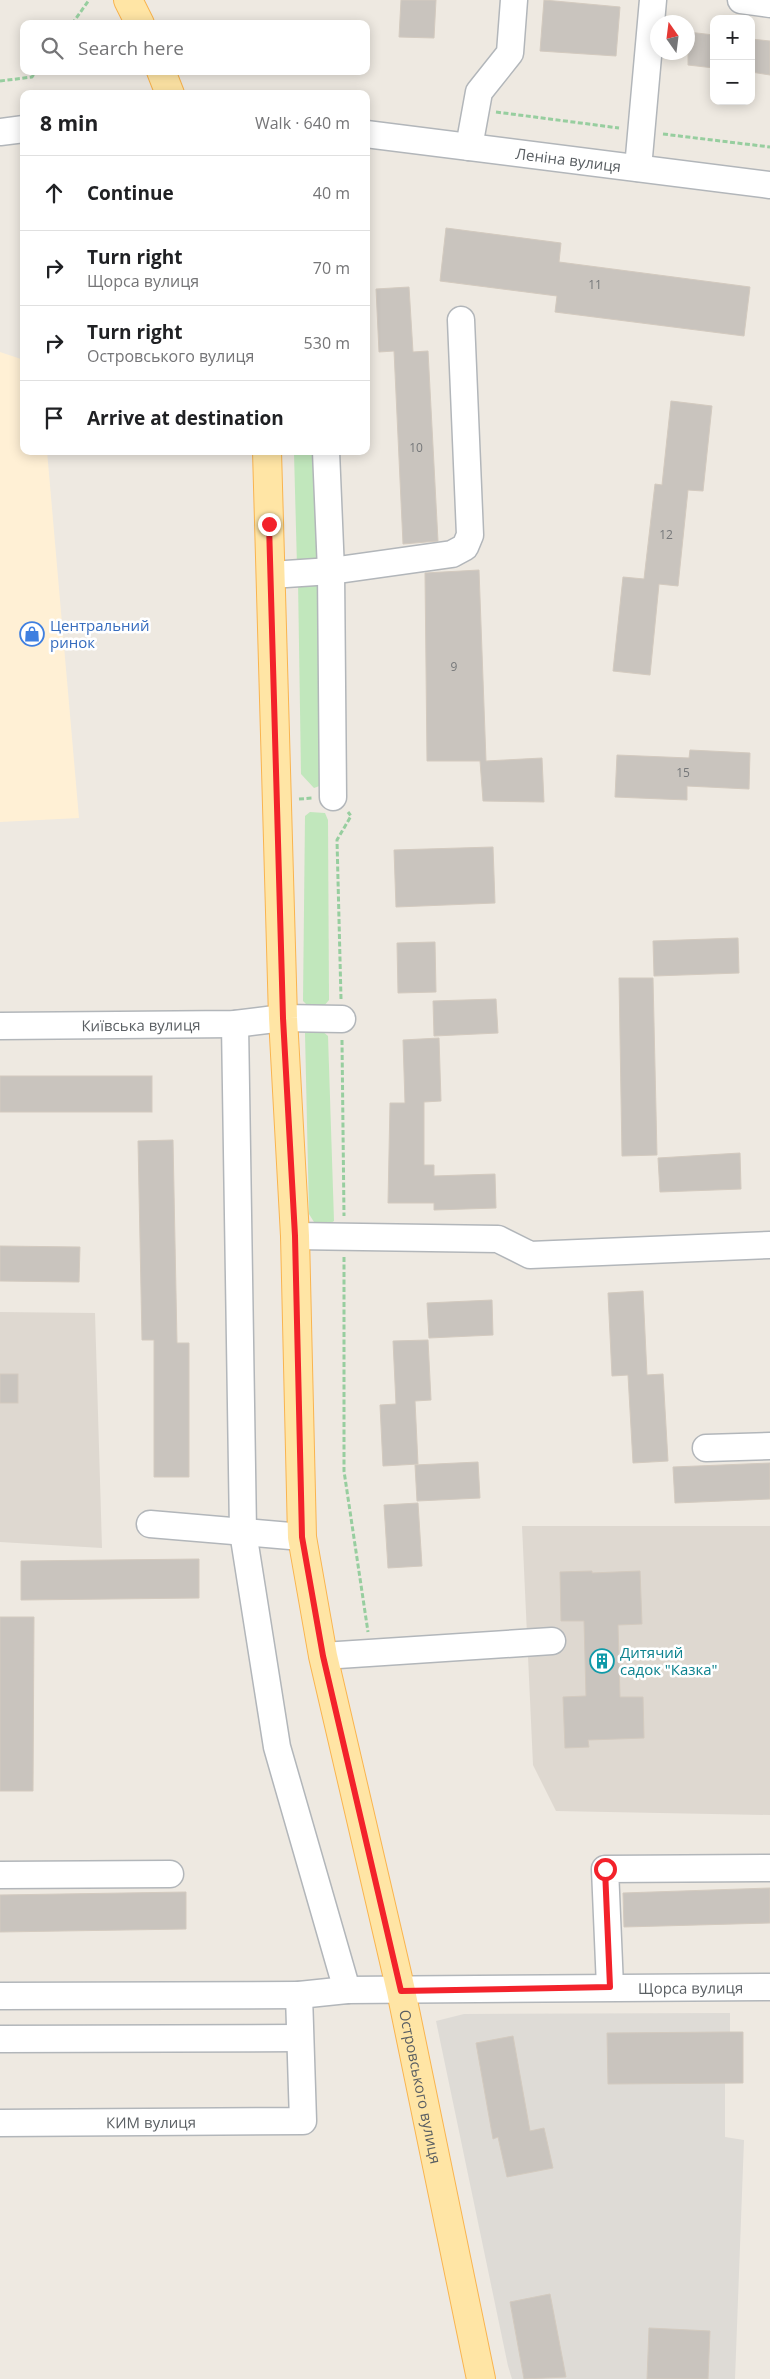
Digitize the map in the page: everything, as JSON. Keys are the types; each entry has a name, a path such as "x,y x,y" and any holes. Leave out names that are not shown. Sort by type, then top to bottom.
{"main road":[{"path":"128,0 138,20"},
{"path":"163,75 168,90"},
{"name":"Островського вулиця","path":"267,455 279,800 283,1018 295,1236 302,1537 323,1656 401,1991 481,2379"}],"street":[{"path":"469,147 479,92 510,53 514,0"},
{"path":"638,168 653,0"},
{"path":"0,132 20,130"},
{"name":"Леніна вулиця","path":"370,135 770,185"},
{"path":"271,575 331,571 452,554 465,547 470,535 462,320"},
{"path":"326,455 331,571 333,797"},
{"name":"Київська вулиця","path":"0,1026 235,1024 283,1018 342,1018"},
{"path":"235,1024 243,1532 277,1748 347,1990"},
{"path":"295,1236 498,1239 530,1255 770,1245"},
{"path":"706,1448 770,1446"},
{"path":"150,1524 302,1537"},
{"path":"323,1656 552,1641"},
{"path":"610,1987 605,1869 770,1868"},
{"path":"0,1875 170,1874"},
{"name":"Щорса вулиця","path":"0,1996 299,1994 347,1990 770,1987"},
{"path":"0,2040 299,2038 299,1994"},
{"name":"КИМ вулиця","path":"0,2123 303,2121 299,2038"}],"path":[{"path":"75,20 89,0"},
{"path":"0,81 32,77 33,75"},
{"path":"279,800 333,797 351,816 337,840 342,1018 344,1470 358,1579 371,1652"}],"shaded area":[{"name":"Центральний ринок","path":"0,352 20,359 20,455 47,455 79,818 0,822"},
{"path":"0,1312 95,1313 102,1548 0,1542"},
{"path":"522,1526 770,1526 770,1815 556,1811 533,1765"},
{"path":"730,2013 730,2032 743,2032 743,2083 725,2083 725,2137 744,2140 735,2379 512,2379 436,2021 464,2014"}],"green space":[{"path":"294,455 317,455 319,566 297,566"},
{"path":"298,580 320,581 322,785 314,788 301,774"},
{"path":"310,812 325,813 328,820 329,1000 324,1006 307,1005 303,1001 305,816"},
{"path":"322,1031 328,1036 334,1221 325,1227 314,1222 309,1214 305,1033"}],"building":[{"path":"401,0 436,0 434,38 399,37"},
{"path":"544,0 620,7 616,56 540,51"},
{"path":"695,33 710,35 710,68 688,65 688,60 695,60"},
{"path":"755,39 770,41 770,75 755,73"},
{"path":"446,228 561,243 559,262 750,287 744,336 555,312 557,296 440,281"},
{"path":"409,287 413,352 428,351 438,541 403,544 394,351 379,352 376,289"},
{"path":"671,401 712,406 703,491 688,490 678,586 659,584 650,675 613,671 623,577 644,579 655,484 662,485"},
{"path":"479,570 486,761 542,758 544,802 483,801 480,761 427,761 425,573"},
{"path":"690,750 750,753 749,789 687,786 687,800 615,797 617,755 689,758"},
{"path":"493,847 495,903 396,907 394,850"},
{"path":"738,938 739,973 654,976 653,941"},
{"path":"435,942 436,992 398,993 397,943"},
{"path":"619,978 653,978 657,1155 622,1156"},
{"path":"496,999 498,1033 434,1036 433,1001"},
{"path":"439,1038 441,1101 424,1102 424,1165 434,1165 434,1176 495,1174 496,1208 434,1210 434,1203 388,1203 390,1103 405,1103 403,1040"},
{"path":"0,1076 152,1076 152,1112 0,1112"},
{"path":"173,1140 177,1343 189,1343 189,1477 154,1477 154,1340 142,1340 138,1141"},
{"path":"740,1153 741,1189 660,1192 658,1158"},
{"path":"0,1246 80,1247 79,1282 0,1281"},
{"path":"643,1291 647,1375 663,1374 668,1461 633,1463 628,1375 612,1376 608,1293"},
{"path":"492,1300 493,1335 429,1338 427,1303"},
{"path":"428,1340 431,1400 415,1401 418,1464 383,1466 380,1405 396,1404 393,1341"},
{"path":"0,1374 18,1374 18,1403 0,1403"},
{"path":"478,1462 480,1498 417,1501 415,1465"},
{"path":"770,1463 770,1499 675,1503 673,1467"},
{"path":"418,1503 422,1566 388,1568 384,1505"},
{"path":"199,1559 199,1598 21,1600 21,1561"},
{"name":"Дитячий садок \"Казка\"","path":"592,1571 592,1573 640,1571 642,1624 618,1625 620,1697 643,1697 644,1738 588,1740 589,1747 565,1748 563,1697 586,1696 584,1621 561,1621 560,1572"},
{"path":"0,1617 34,1617 33,1791 0,1791"},
{"path":"770,1888 770,1923 624,1927 623,1893"},
{"path":"186,1892 186,1929 0,1932 0,1895"},
{"path":"743,2032 743,2083 608,2084 607,2033"},
{"path":"513,2036 530,2131 544,2128 553,2168 507,2177 498,2137 493,2139 476,2043"},
{"path":"550,2294 566,2377 524,2379 510,2302"},
{"path":"649,2328 710,2331 708,2379 647,2379"}],"place":[{"name":"Центральний ринок","path":"32,634"},
{"name":"Дитячий садок \"Казка\"","path":"602,1661"}],"route":[{"path":"269,524 279,800 283,1018 295,1236 302,1537 323,1656 401,1991 610,1987 605,1869"}]}
